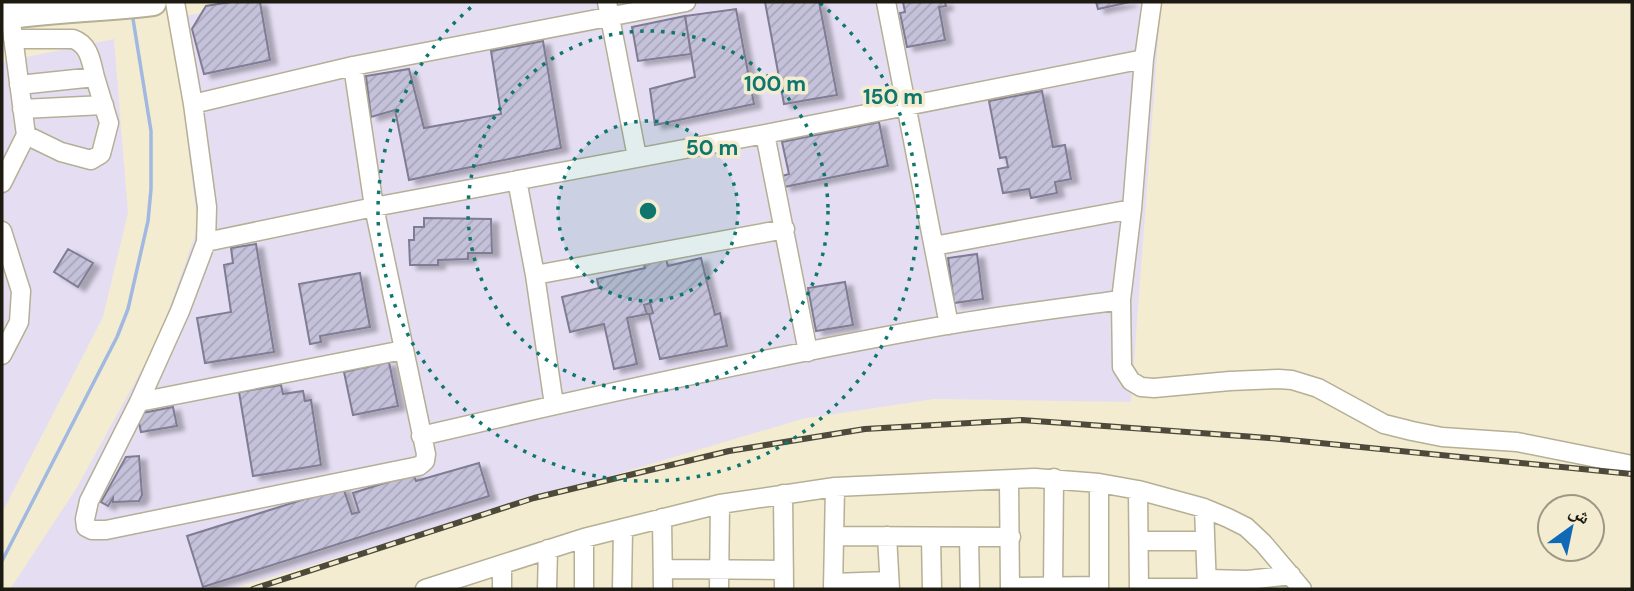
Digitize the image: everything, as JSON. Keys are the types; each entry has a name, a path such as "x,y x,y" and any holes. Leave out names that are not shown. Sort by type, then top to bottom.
{"highway":[{"path":"9,23 55,6 99,9 153,2"}],"street":[{"path":"175,2 207,207 206,242 180,311 139,402 89,501 85,519 86,527 92,530 106,530 419,466 425,461 426,454 374,207 352,66"},
{"path":"193,104 609,10 686,2"},
{"path":"886,2 949,325"},
{"path":"1152,2 1121,300 1122,367 1131,381 1141,387 1154,388 1292,380 1318,388 1384,424 1442,437 1517,442 1632,465"},
{"path":"609,10 637,157"},
{"path":"2,183 26,135 9,23 80,41 88,50 109,123 101,155 91,160 61,152 26,135"},
{"path":"206,242 374,207 765,134 1144,59"},
{"path":"19,85 95,78"},
{"path":"22,109 104,106"},
{"path":"765,134 808,352"},
{"path":"517,180 535,275 554,405"},
{"path":"934,246 1132,209"},
{"path":"535,275 785,229"},
{"path":"2,231 21,291 19,322 2,355"},
{"path":"421,436 808,352 949,325 1121,300"},
{"path":"2,307 20,313"},
{"path":"139,402 403,349"},
{"path":"1053,588 1054,478"},
{"path":"434,588 584,538 720,504 835,487 1054,478 1138,490 1204,508 1245,527 1297,582"},
{"path":"1009,480 1010,588 1099,588 1099,483"},
{"path":"835,487 833,586 889,585 887,537"},
{"path":"1138,490 1139,589 1297,582"},
{"path":"783,494 784,589"},
{"path":"719,589 720,504"},
{"path":"1204,508 1207,585"},
{"path":"662,518 663,589"},
{"path":"622,589 623,528"},
{"path":"834,536 1011,537"},
{"path":"931,537 932,589"},
{"path":"969,537 970,589"},
{"path":"584,538 584,589"},
{"path":"1139,541 1205,541"},
{"path":"547,589 548,549"},
{"path":"502,565 502,589"},
{"path":"663,569 784,570"}],"shaded area":[{"path":"266,2 1161,2 1131,402 934,399 802,419 231,589 10,589 76,489 158,340 198,227 172,18"},
{"path":"114,39 128,213 103,317 2,513 2,62"}],"building":[{"path":"231,2 260,2 270,60 204,74 192,29 206,6"},
{"path":"765,2 819,2 837,95 784,104"},
{"path":"903,2 945,2 946,6 939,7 945,40 907,47 900,13 905,12"},
{"path":"1096,2 1130,2 1098,9"},
{"path":"736,9 754,104 655,125 650,89 695,77 685,16"},
{"path":"685,16 691,54 638,61 632,27"},
{"path":"543,41 561,148 409,180 395,110 371,117 366,76 409,69 424,128 501,114 491,51"},
{"path":"1042,91 1053,147 1065,145 1071,179 1055,182 1057,193 1031,198 1029,189 1003,193 998,169 1008,167 1006,157 1000,158 989,101"},
{"path":"879,122 888,166 784,187 782,176 789,174 782,142"},
{"path":"424,218 491,219 492,253 468,253 468,259 438,260 438,265 410,265 409,240 414,240 414,227 424,227"},
{"path":"256,244 274,352 205,363 197,318 231,312 224,265 233,263 231,248"},
{"path":"68,249 93,263 78,287 54,272"},
{"path":"977,254 983,299 954,303 948,258"},
{"path":"701,258 715,315 720,313 727,346 660,359 649,314 653,313 650,303 644,305 647,314 627,318 637,364 614,369 604,324 570,332 562,297 599,288 597,279 645,268 644,265 666,259 668,266"},
{"path":"360,273 370,327 320,336 321,342 310,344 299,284"},
{"path":"845,282 853,325 816,331 808,288"},
{"path":"389,362 398,406 353,415 344,372"},
{"path":"281,385 283,394 303,391 305,401 311,400 321,465 253,476 239,392"},
{"path":"173,407 177,426 141,432 137,414"},
{"path":"139,456 142,495 139,501 113,502 113,498 108,506 101,502 126,457"},
{"path":"479,463 489,496 203,587 187,536 343,487 352,514 359,512 353,493 413,474 416,481"}],"waterway":[{"path":"2,561 117,337 128,309 148,221 151,189 151,131 133,19"}],"railway":[{"path":"253,589 534,498 729,451 865,429 1022,420 1269,438 1632,474"}]}
